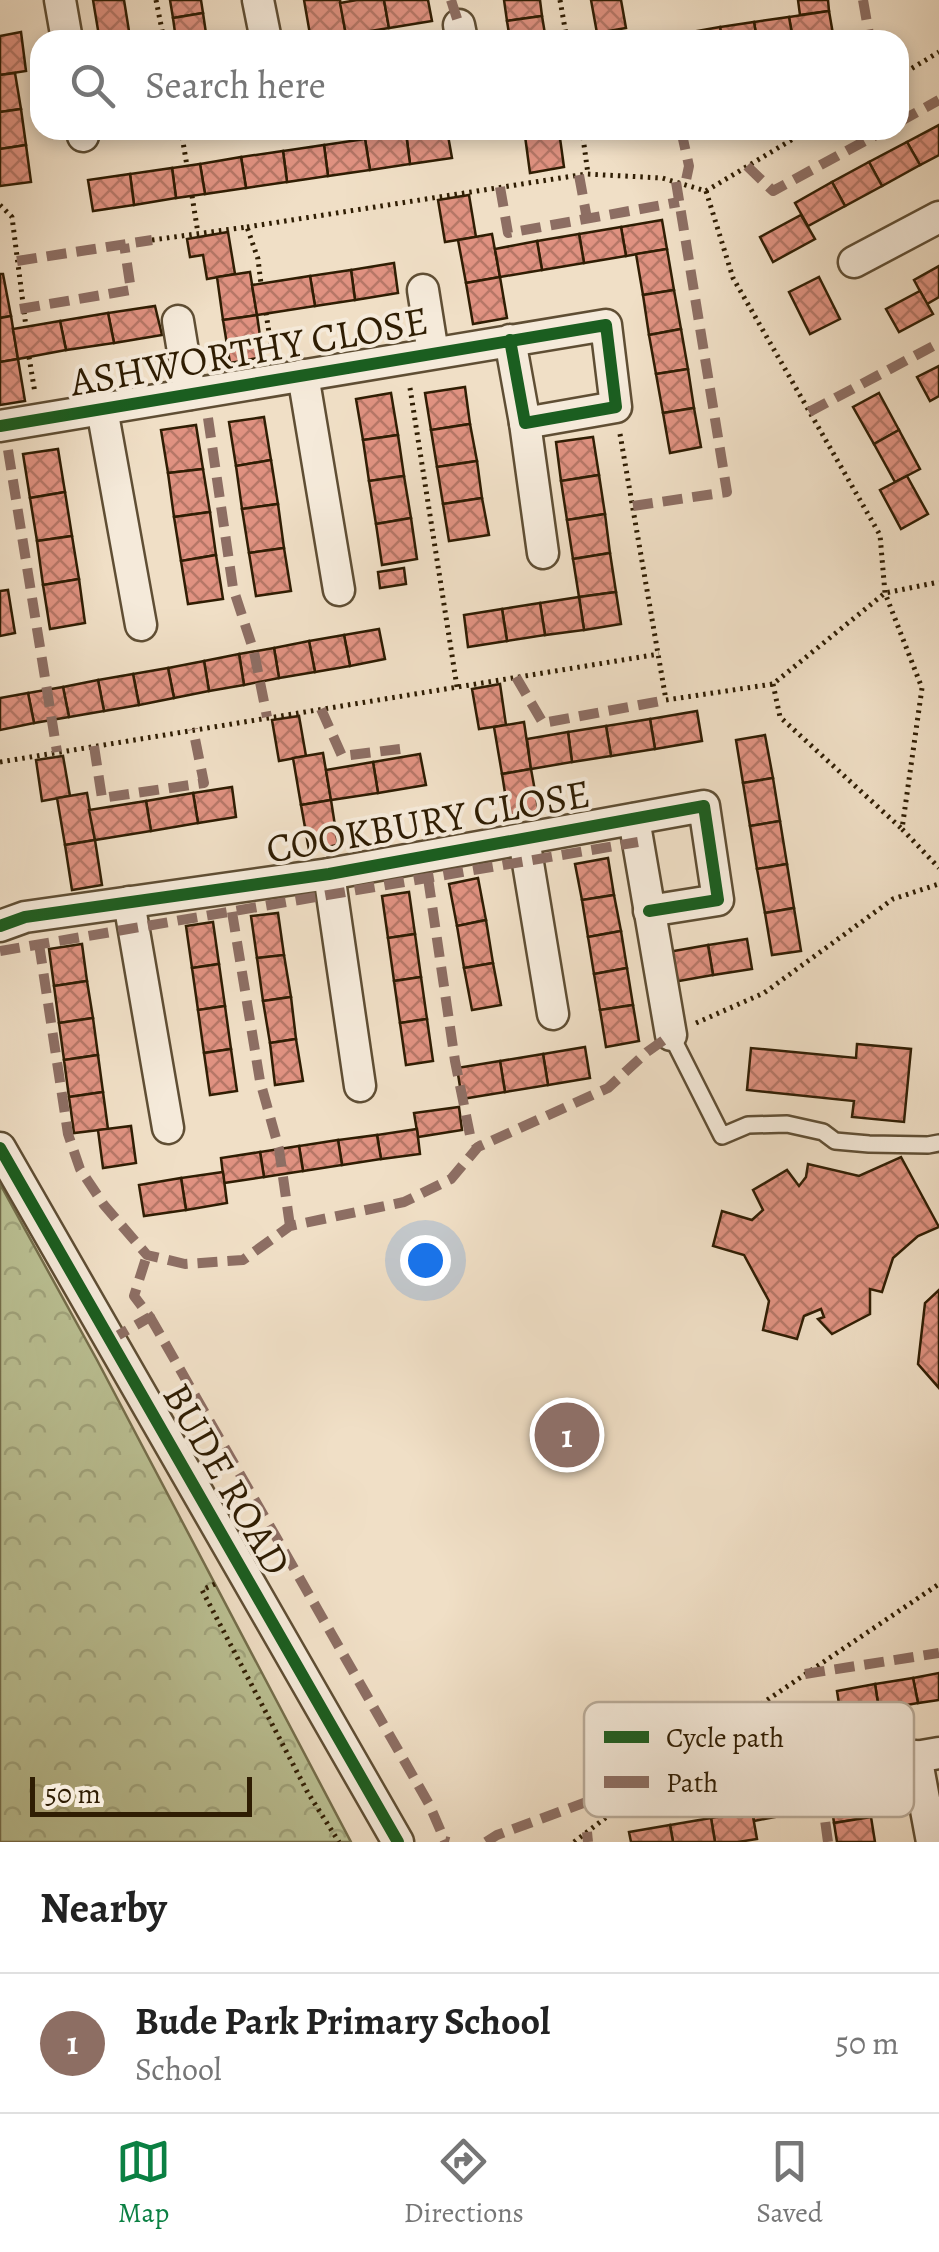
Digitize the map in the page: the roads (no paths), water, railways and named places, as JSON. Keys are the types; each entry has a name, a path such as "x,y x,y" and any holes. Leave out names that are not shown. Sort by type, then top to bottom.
{"street":[{"path":"60,0 65,30"},
{"path":"258,0 264,30"},
{"path":"854,262 939,218"},
{"name":"ASHWORTHY CLOSE","path":"423,290 433,353"},
{"name":"ASHWORTHY CLOSE","path":"178,321 190,394"},
{"name":"ASHWORTHY CLOSE","path":"0,426 606,325 616,407 524,422"},
{"path":"510,340 543,553"},
{"name":"ASHWORTHY CLOSE","path":"290,377 339,590"},
{"name":"ASHWORTHY CLOSE","path":"102,409 141,625"},
{"name":"COOKBURY CLOSE","path":"0,926 25,917 328,874 704,806 718,900 650,911"},
{"name":"COOKBURY CLOSE","path":"634,819 671,1034"},
{"name":"COOKBURY CLOSE","path":"524,839 554,1014"},
{"name":"COOKBURY CLOSE","path":"328,874 360,1086"},
{"path":"129,902 168,1128"},
{"name":"BUDE ROAD","path":"0,1148 398,1842"},
{"path":"928,1754 932,1842"}],"lane":[{"path":"671,1034 722,1136 748,1125 786,1124 822,1132 836,1141 939,1143"}],"place":[{"name":"Bude Park Primary School","path":"567,1435"}]}
